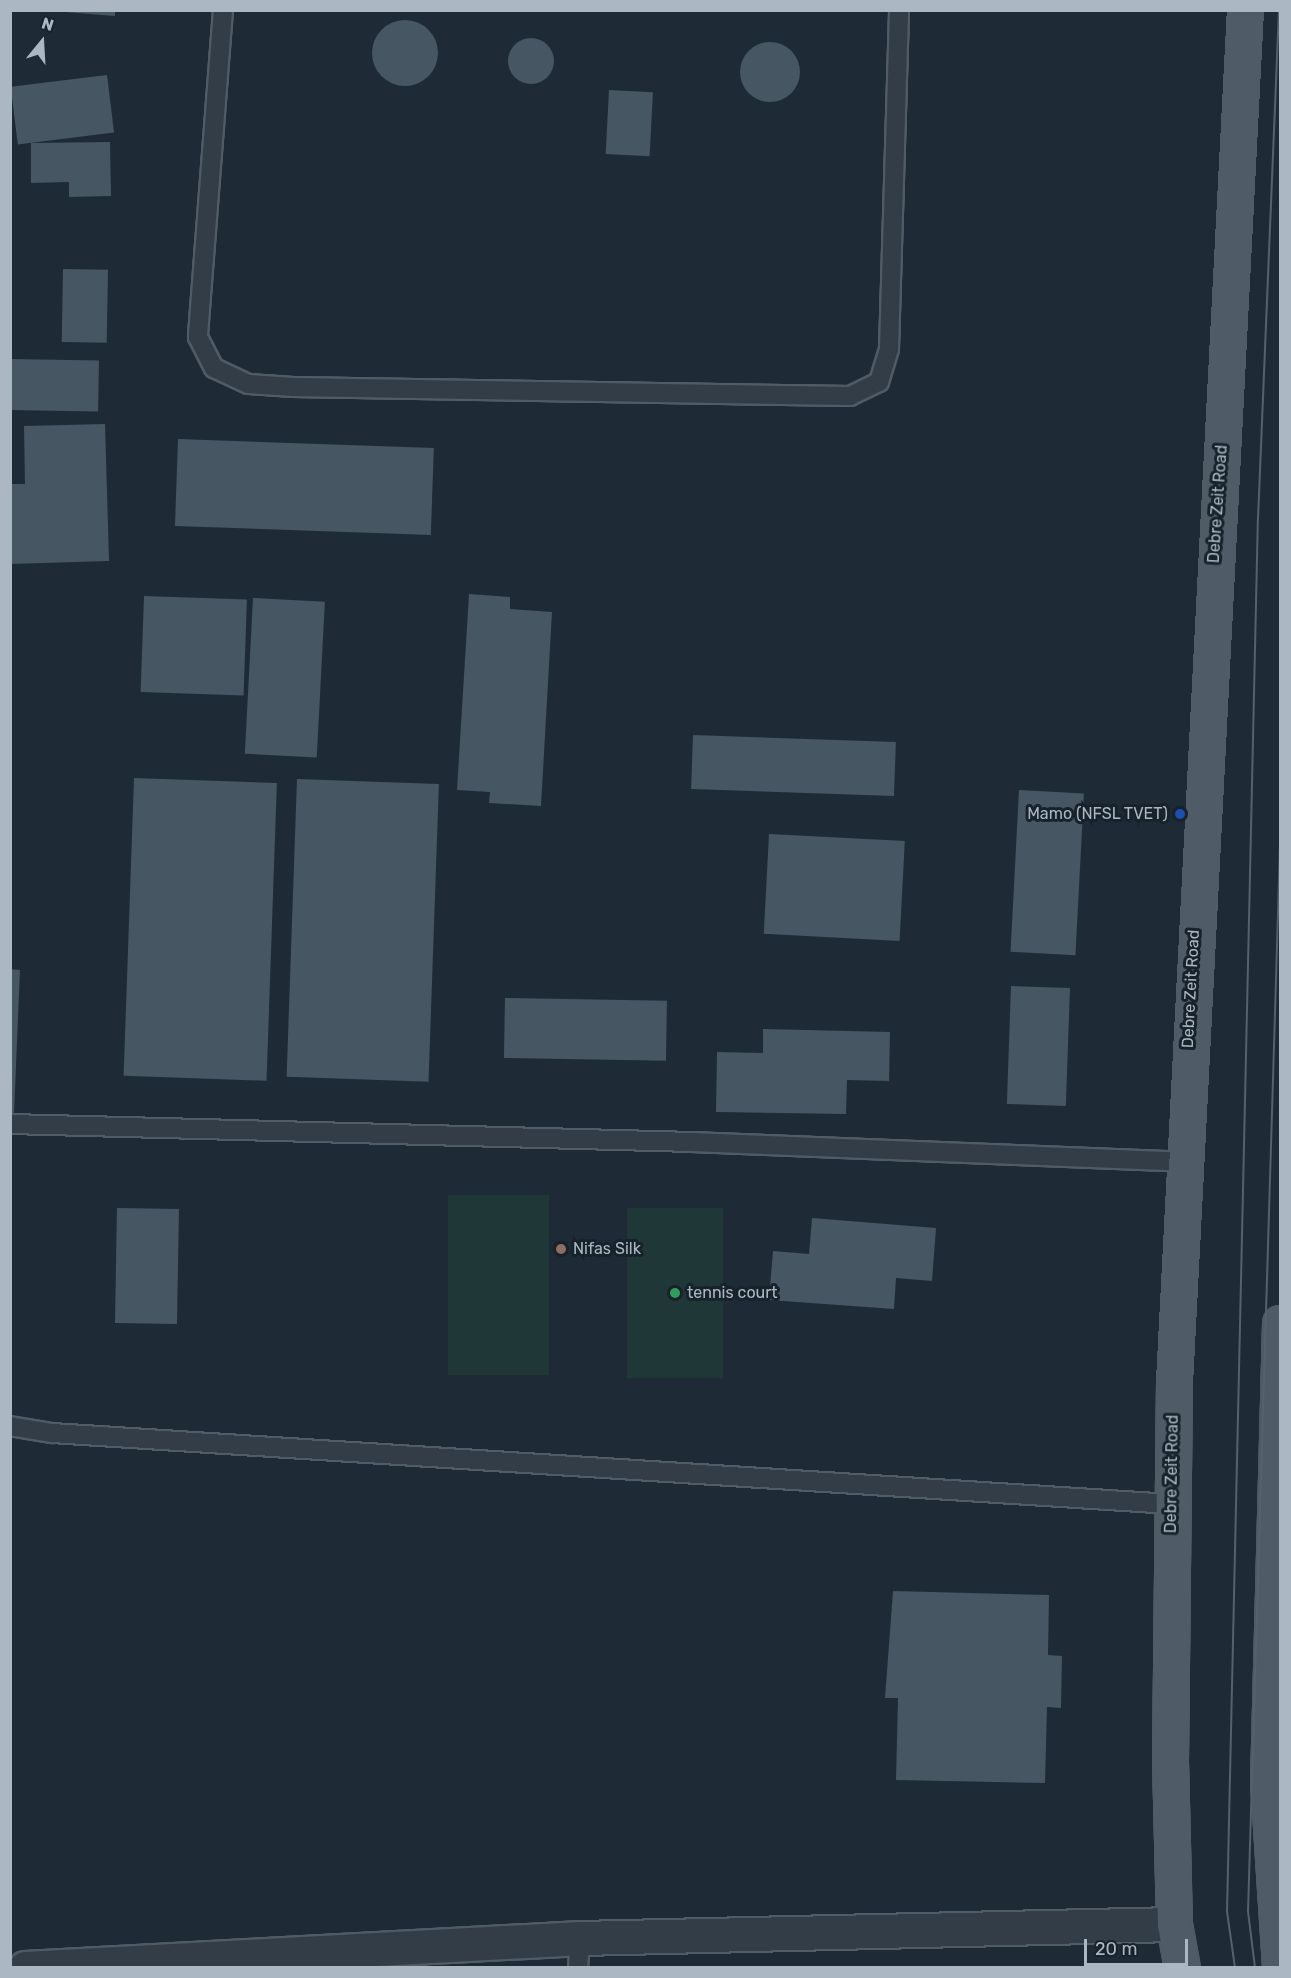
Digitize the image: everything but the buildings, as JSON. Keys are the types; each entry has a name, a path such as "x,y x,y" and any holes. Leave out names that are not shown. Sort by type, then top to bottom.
{"main road":[{"name":"Debre Zeit Road","path":"1182,1968 1174,1924 1171,1504 1182,1162 1245,10"},
{"path":"1281,1323 1274,1781 1281,1967"}],"street":[{"path":"25,1968 579,1953 1174,1924"}],"lane":[{"path":"223,10 198,337 214,368 249,384 293,387 850,396 879,382 889,349 899,10"},
{"path":"10,1124 694,1142 1182,1162"},
{"path":"10,1426 52,1433 1171,1504"}],"green space":[{"path":"448,1195 549,1195 549,1375 448,1375"},
{"name":"tennis court","path":"627,1208 723,1208 723,1378 627,1378"}],"tram line":[{"path":"1235,1968 1227,1912 1258,519 1279,10"},
{"path":"1255,1968 1248,1912 1280,848"}],"place":[{"name":"Mamo (NFSL TVET)","path":"1180,814"},
{"name":"Nifas Silk","path":"561,1249"},
{"name":"tennis court","path":"675,1293"}]}
